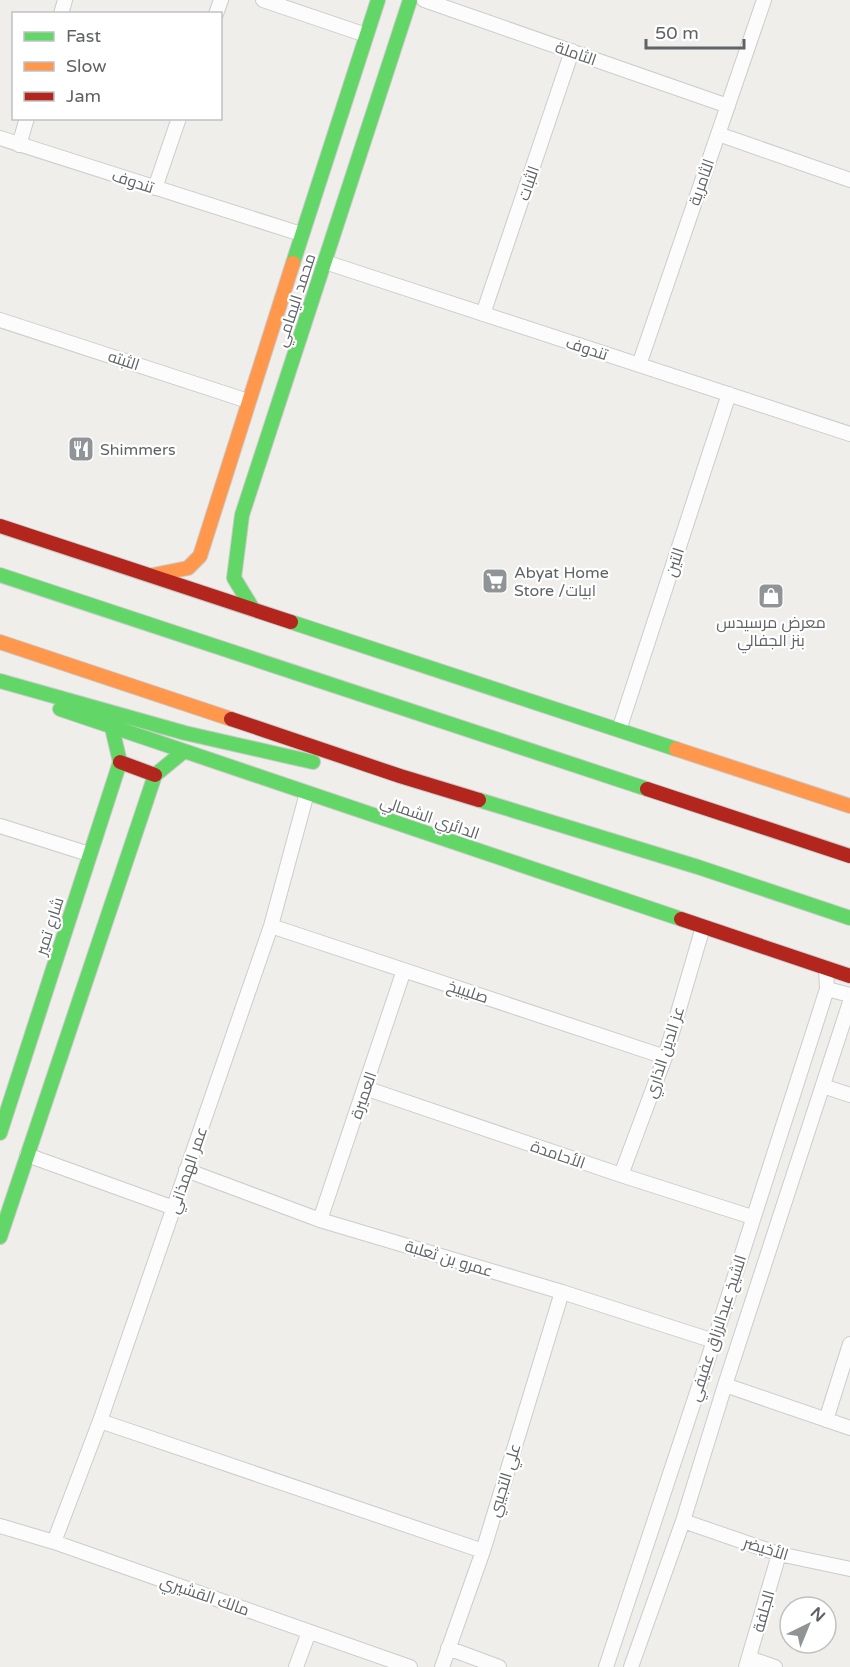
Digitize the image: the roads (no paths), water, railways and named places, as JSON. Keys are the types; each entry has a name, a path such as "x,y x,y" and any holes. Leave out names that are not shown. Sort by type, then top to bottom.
{"main road":[{"name":"محمد اليمامي","path":"151,575 188,568 200,556 301,234 378,0"},
{"name":"محمد اليمامي","path":"253,609 234,578 242,515 410,0"},
{"path":"214,506 225,523 232,527 236,527 242,515"},
{"path":"0,525 850,806"},
{"path":"0,575 850,856"},
{"name":"الدائري الشمالي","path":"0,642 400,776 687,863 850,918"},
{"path":"0,681 185,733 331,766 400,776"},
{"name":"الدائري الشمالي","path":"0,688 112,728 850,976"},
{"path":"112,728 120,762 155,775"},
{"path":"0,1237 155,775 183,752"},
{"name":"شارع تمير","path":"0,1133 120,762"}],"street":[{"path":"263,0 366,36"},
{"name":"الثاملة","path":"424,0 728,105"},
{"name":"الثامرية","path":"639,365 764,0"},
{"name":"الثبات","path":"483,314 572,51"},
{"path":"19,145 26,120"},
{"path":"155,188 178,120"},
{"path":"718,135 850,180"},
{"name":"تندوف","path":"0,138 301,234"},
{"name":"تندوف","path":"325,262 850,434"},
{"name":"الثبته","path":"0,320 248,401"},
{"name":"التين","path":"619,730 729,394"},
{"name":"عمر الهمذاني","path":"54,1542 100,1422 271,926 307,793"},
{"path":"0,826 89,854"},
{"name":"صليبيخ","path":"271,926 665,1057"},
{"name":"عز الدين الذاري","path":"621,1175 665,1057 703,927"},
{"name":"الشيخ عبدالرزاق عفيفي","path":"606,1667 827,989 826,968"},
{"name":"العميرة","path":"320,1220 404,970"},
{"path":"827,989 850,995"},
{"name":"الشيخ عبدالرزاق عفيفي","path":"631,1667 683,1521 725,1384 850,1002"},
{"path":"823,1086 850,1095"},
{"name":"الأحامدة","path":"365,1088 752,1217"},
{"path":"27,1155 174,1208"},
{"name":"عمرو بن ثعلبة","path":"186,1170 320,1220 562,1292 714,1341"},
{"name":"علي التجيبي","path":"442,1667 483,1551 562,1292"},
{"path":"826,1420 850,1344"},
{"path":"725,1384 850,1428"},
{"path":"100,1422 483,1551"},
{"name":"الأخيضر","path":"683,1521 779,1554 850,1569"},
{"name":"مالك القشيري","path":"0,1526 54,1542 410,1667"},
{"name":"الجلفة","path":"747,1663 779,1554"},
{"path":"296,1667 309,1632"},
{"path":"448,1648 499,1667"},
{"path":"747,1663 775,1667"}],"place":[{"name":"Shimmers","path":"81,449"},
{"name":"Abyat Home Store /ابيات","path":"495,581"},
{"name":"معرض مرسيدس بنز الجفالي","path":"771,596"}]}
